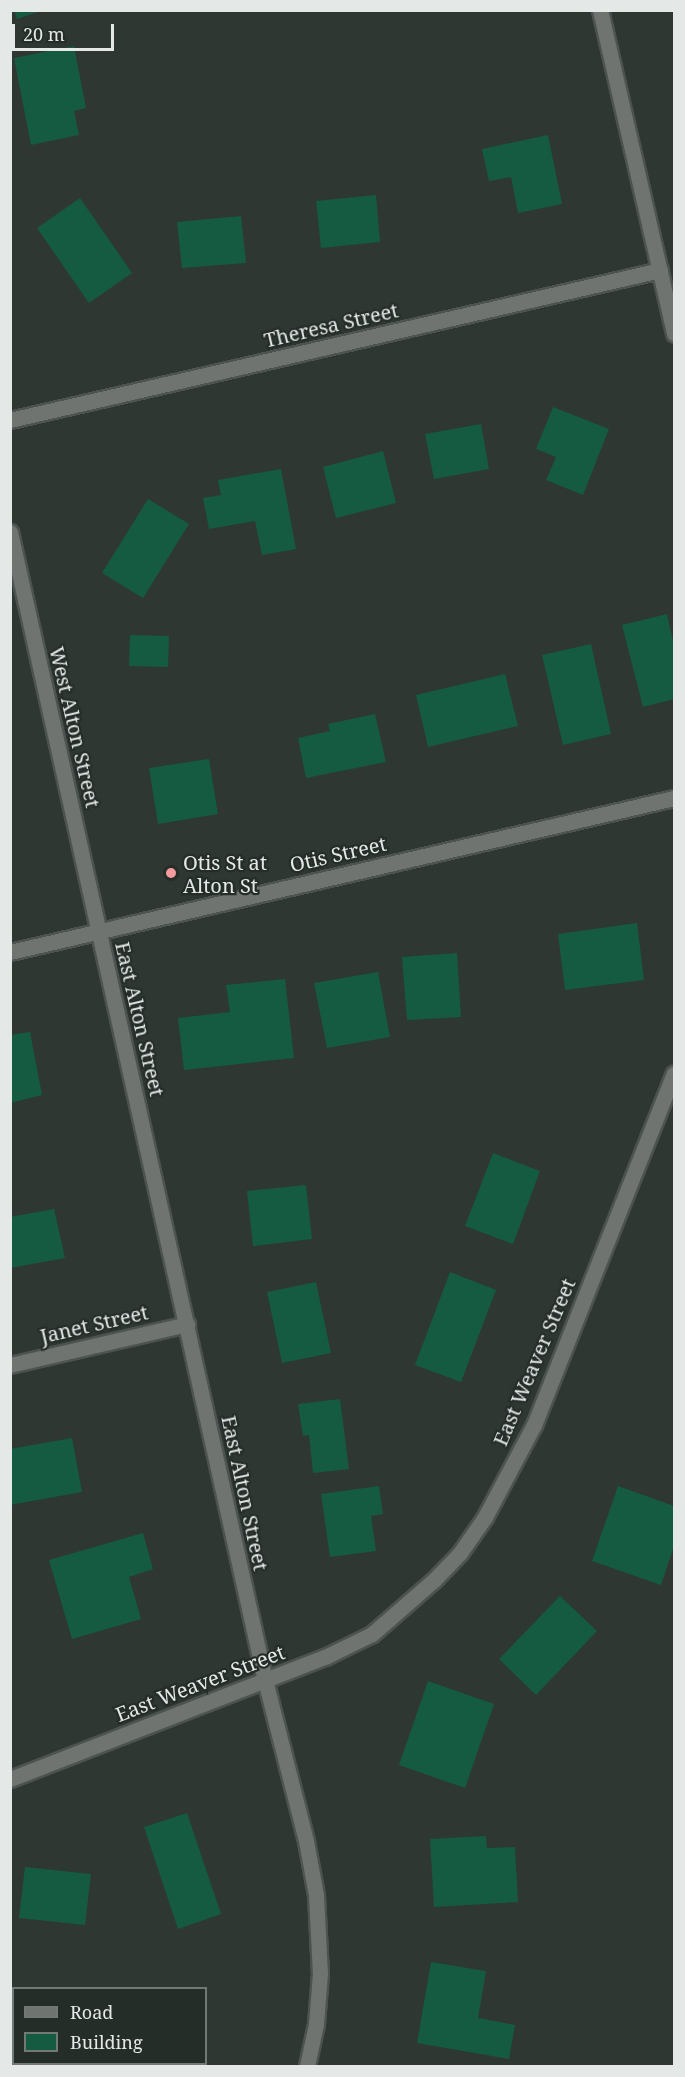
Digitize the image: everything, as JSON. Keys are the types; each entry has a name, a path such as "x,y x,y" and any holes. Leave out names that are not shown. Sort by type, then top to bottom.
{"street":[{"path":"600,10 675,334"},
{"name":"Theresa Street","path":"10,420 660,270"},
{"name":"West Alton Street","path":"10,532 99,931"},
{"name":"Otis Street","path":"10,952 675,798"},
{"name":"East Alton Street","path":"99,931 265,1680 306,1841 316,1895 320,1973 316,2024 307,2067"},
{"name":"East Weaver Street","path":"10,1779 325,1657 372,1634 434,1580 460,1553 485,1517 534,1425 675,1074"},
{"name":"Janet Street","path":"10,1365 187,1324"}],"building":[{"path":"14,10 39,10 40,11 17,19"},
{"path":"74,46 86,108 74,111 79,135 31,145 14,58"},
{"path":"548,135 562,204 518,213 511,177 489,181 482,149"},
{"path":"376,195 380,242 321,248 316,201"},
{"path":"80,198 132,273 89,303 37,228"},
{"path":"241,216 246,263 182,268 177,222"},
{"path":"553,407 609,429 583,495 546,480 556,457 536,449"},
{"path":"481,424 489,469 434,479 425,434"},
{"path":"383,451 396,503 336,518 323,467"},
{"path":"281,469 296,549 262,555 255,521 209,529 203,498 221,495 218,480"},
{"path":"148,499 189,524 143,598 102,573"},
{"path":"667,614 674,646 674,699 643,707 622,625"},
{"path":"130,635 169,636 168,667 129,666"},
{"path":"591,644 611,734 563,745 542,655"},
{"path":"505,674 518,726 428,747 416,695"},
{"path":"375,714 386,762 306,778 298,738 330,731 328,724"},
{"path":"209,759 218,814 158,824 149,768"},
{"path":"637,923 644,980 565,990 558,934"},
{"path":"457,953 461,1017 407,1020 402,957"},
{"path":"378,972 390,1037 327,1048 314,983"},
{"path":"285,979 294,1058 184,1070 178,1018 230,1012 226,985"},
{"path":"30,1032 42,1095 10,1103 10,1035"},
{"path":"493,1153 540,1171 513,1244 465,1226"},
{"path":"306,1185 312,1239 253,1246 247,1191"},
{"path":"54,1209 65,1258 10,1268 10,1217"},
{"path":"450,1272 496,1290 461,1382 415,1365"},
{"path":"316,1282 331,1353 282,1363 267,1292"},
{"path":"340,1399 349,1469 313,1473 309,1435 303,1436 298,1404"},
{"path":"72,1438 82,1492 10,1505 10,1449"},
{"path":"379,1486 383,1514 371,1516 376,1551 330,1557 321,1494"},
{"path":"618,1486 674,1506 674,1546 661,1585 592,1561"},
{"path":"143,1533 153,1569 129,1577 141,1619 72,1639 49,1560"},
{"path":"560,1596 597,1631 536,1695 499,1659"},
{"path":"428,1681 494,1704 465,1788 399,1765"},
{"path":"187,1813 221,1914 178,1929 144,1827"},
{"path":"486,1836 487,1848 515,1847 518,1902 434,1907 430,1839"},
{"path":"25,1867 91,1874 85,1925 19,1918"},
{"path":"431,1962 486,1971 478,2018 515,2025 509,2059 417,2043"}],"place":[{"name":"Otis St at Alton St","path":"171,873"}]}
